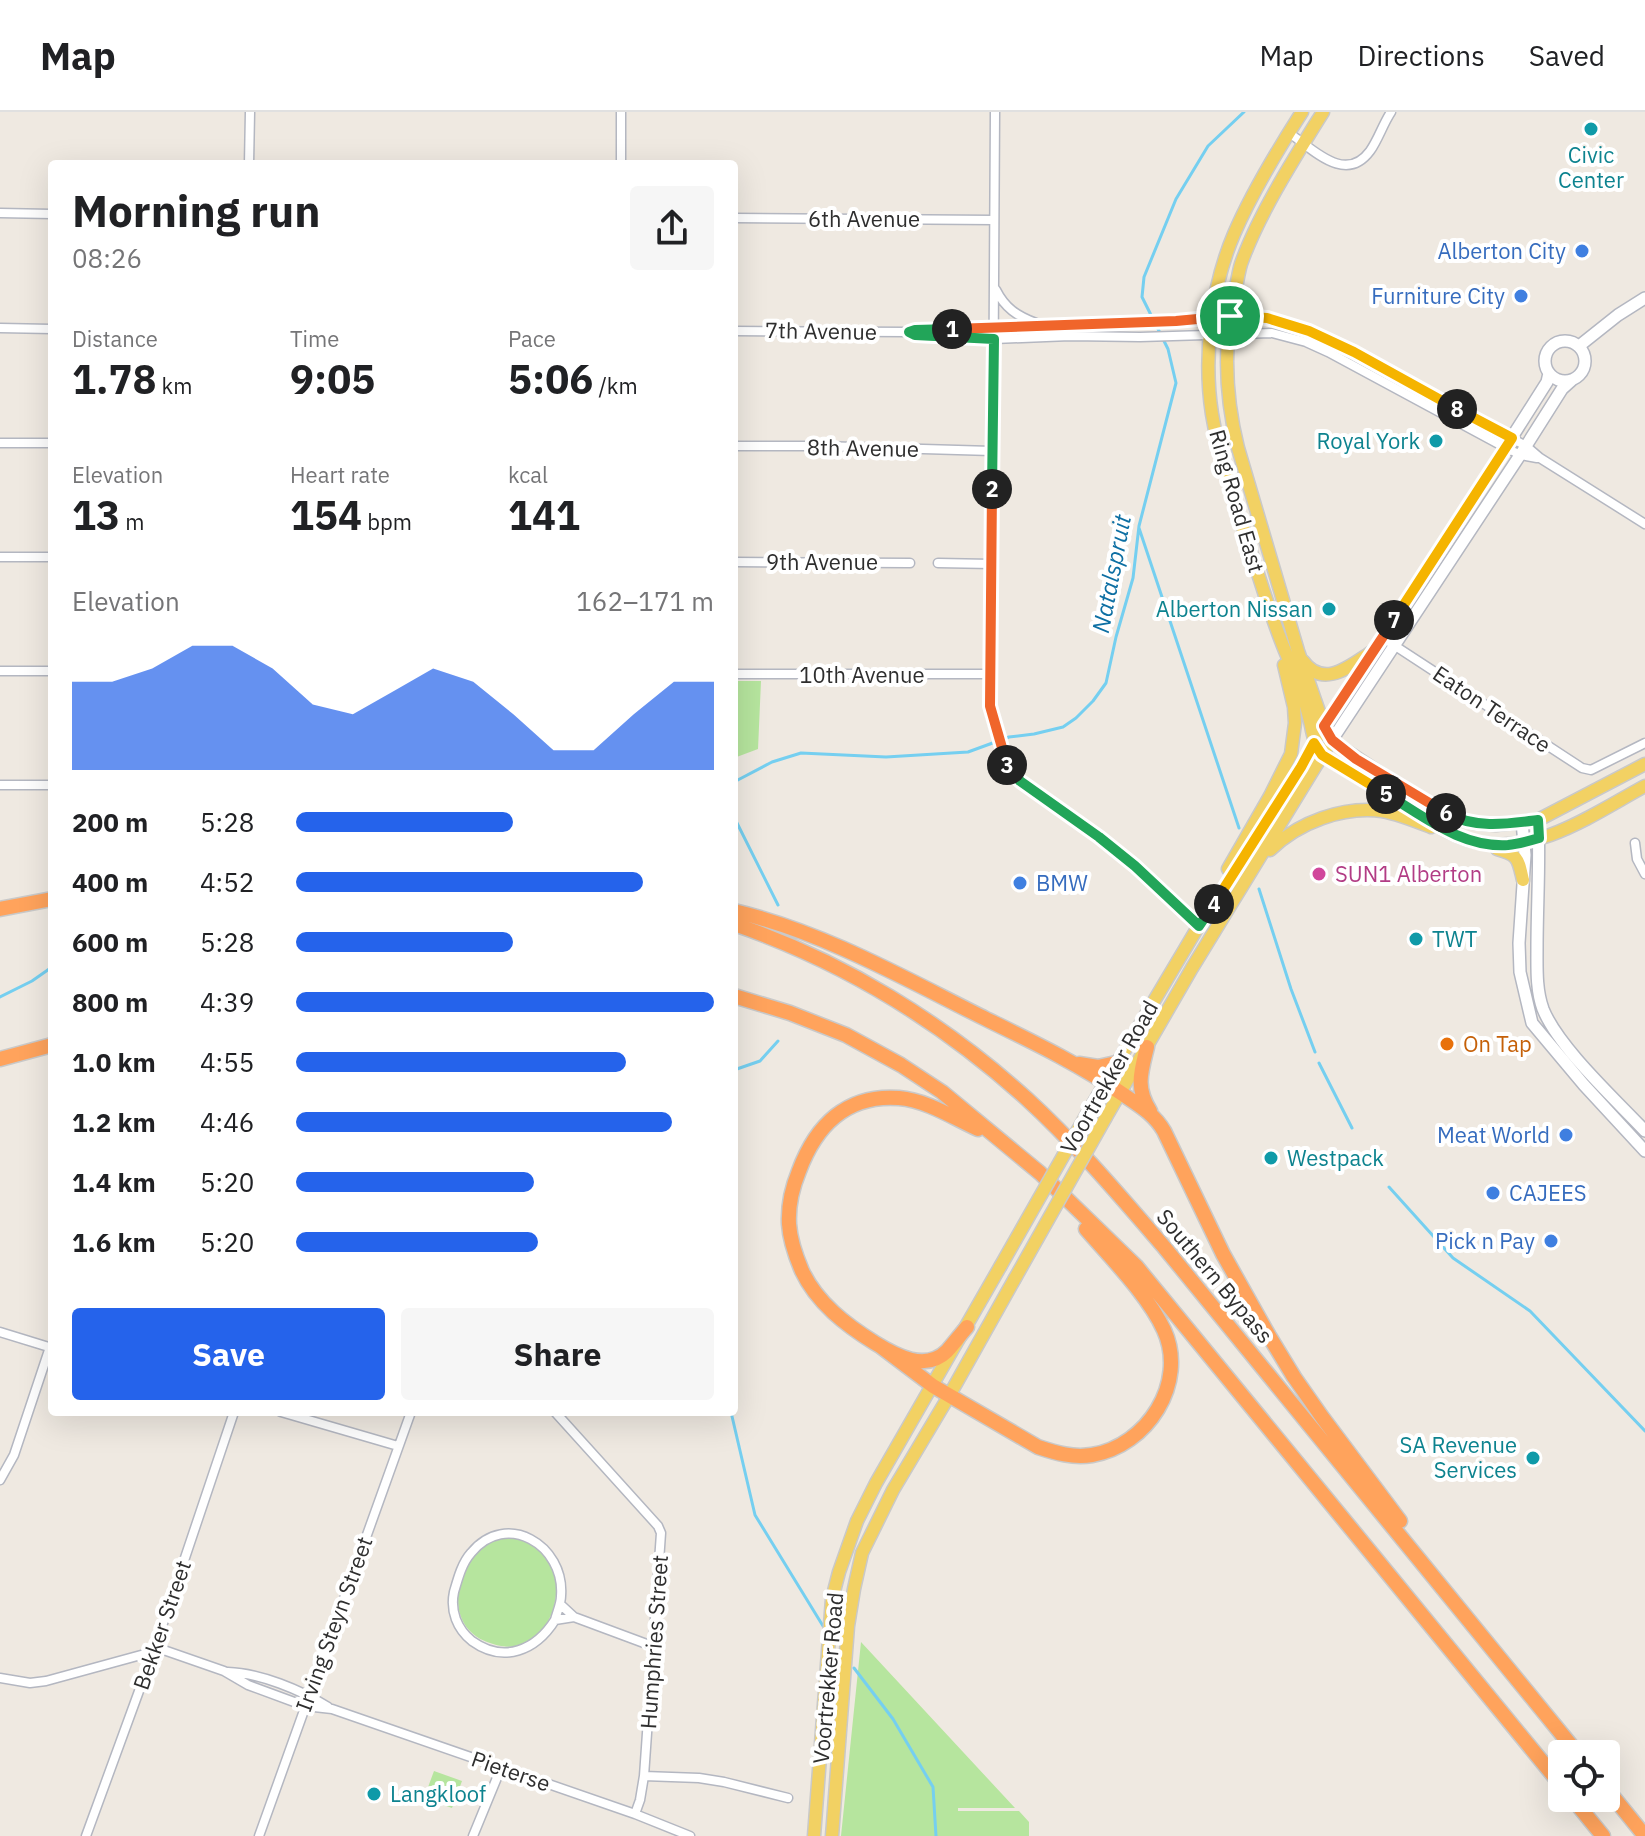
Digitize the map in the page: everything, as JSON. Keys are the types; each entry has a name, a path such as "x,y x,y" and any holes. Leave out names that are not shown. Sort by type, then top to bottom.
{"highway":[{"path":"0,909 48,900"},
{"path":"738,912 791,929 871,961 1071,1063 1152,1114"},
{"name":"Southern Bypass","path":"738,926 812,956 878,989 973,1054 1027,1099 1116,1191 1567,1740"},
{"path":"738,997 846,1035 901,1065 942,1092 1040,1173 1136,1266 1548,1769"},
{"path":"0,1059 48,1046"},
{"path":"1147,1047 1141,1094 1164,1131 1223,1254 1294,1377 1401,1522 1461,1610"},
{"path":"1071,1063 1092,1067 1116,1063"},
{"path":"967,1327 945,1353 922,1362 903,1358 861,1334 822,1301 807,1279 789,1226 789,1205 808,1149 818,1133 829,1120 863,1101 901,1098 997,1137"},
{"path":"880,1346 933,1386 1038,1447 1077,1456 1101,1452 1138,1434 1152,1418 1170,1382 1172,1362 1164,1331 1135,1287 1040,1173"},
{"path":"1620,1805 1645,1836"},
{"path":"1583,1812 1603,1836"}],"main road":[{"name":"Ring Road East","path":"1302,112 1274,157 1234,235 1223,266 1212,317 1209,384 1212,413 1228,483 1275,627 1293,668 1311,723 1314,743 1322,755"},
{"name":"Ring Road East","path":"1323,112 1262,218 1241,265 1228,333 1227,388 1231,420 1260,525 1298,651 1324,726 1332,740"},
{"path":"1200,924 1291,754 1295,723 1292,698 1275,627"},
{"path":"1298,651 1305,664 1321,674 1343,671 1373,651"},
{"name":"Voortrekker Road","path":"814,1836 832,1599 857,1521 1116,1063 1324,726"},
{"path":"1332,740 1356,759 1454,818 1485,824 1538,820 1645,764"},
{"name":"Voortrekker Road","path":"832,1836 848,1626 862,1553 893,1490 1120,1092 1332,740"},
{"path":"1322,755 1449,832"},
{"path":"1476,842 1508,845 1539,838 1567,827 1645,786"},
{"path":"1261,857 1304,825 1355,811 1386,812 1513,854 1523,880"}],"street":[{"path":"249,160 250,112"},
{"path":"621,112 621,160"},
{"path":"995,112 991,717 1005,763 1020,781 1099,837 1200,924"},
{"path":"1289,133 1329,161 1348,165 1368,154 1391,112"},
{"path":"0,213 48,214"},
{"name":"6th Avenue","path":"738,218 994,220"},
{"path":"994,286 1015,314 1047,325"},
{"path":"1579,346 1645,298"},
{"name":"7th Avenue","path":"738,331 909,332 1230,316 1267,318 1309,331 1354,352 1509,443"},
{"path":"0,328 48,329"},
{"name":"7th Avenue","path":"909,332 915,335 994,339 1283,334 1306,342 1509,443"},
{"path":"1572,341 1579,346 1586,361 1579,376 1563,381 1549,373 1545,356 1555,343 1572,341"},
{"name":"Voortrekker Road","path":"1324,726 1509,443 1547,382 1549,373"},
{"name":"Voortrekker Road","path":"1332,740 1562,389 1572,380"},
{"path":"0,443 48,443"},
{"path":"1509,443 1540,458 1645,524"},
{"name":"8th Avenue","path":"738,446 992,451"},
{"path":"1448,538 1461,545"},
{"path":"0,557 48,557"},
{"name":"9th Avenue","path":"738,562 910,563"},
{"path":"938,563 992,564"},
{"name":"Eaton Terrace","path":"1383,638 1582,768 1591,770 1645,743"},
{"path":"0,671 48,671"},
{"name":"10th Avenue","path":"738,674 991,674"},
{"path":"0,785 48,785"},
{"path":"1538,820 1540,861 1536,910 1540,1000 1566,1045 1645,1131"},
{"path":"1522,822 1525,855 1520,972 1532,1023 1645,1151"},
{"path":"1635,843 1637,859 1645,874"},
{"path":"0,1332 48,1347"},
{"path":"0,1480 14,1455 48,1357"},
{"name":"Bekker Street","path":"86,1836 233,1416"},
{"path":"295,1416 398,1446"},
{"name":"Irving Steyn Street","path":"259,1836 409,1416"},
{"name":"Humphries Street","path":"559,1416 660,1530 644,1776 635,1814"},
{"path":"516,1534 535,1540 556,1562 561,1595 555,1620 547,1632 530,1646 516,1652 501,1652 476,1644 465,1635 452,1610 463,1564 478,1545 489,1538 516,1534"},
{"path":"560,1604 574,1617 652,1646"},
{"path":"555,1620 574,1617"},
{"path":"0,1678 30,1683 46,1681 153,1651"},
{"name":"Pieterse","path":"153,1651 258,1677 309,1695 332,1709 690,1836"},
{"name":"Pieterse","path":"224,1671 248,1685 305,1706 332,1709"},
{"path":"473,1836 501,1768"},
{"path":"644,1776 699,1778 788,1798"}],"green space":[{"path":"738,681 761,681 758,749 738,756"},
{"path":"504,1537 522,1539 541,1550 552,1566 556,1586 554,1606 546,1625 533,1639 515,1646 493,1644 476,1636 468,1629 459,1609 460,1586 468,1564 484,1545"},
{"path":"861,1642 1015,1808 958,1808 958,1811 1019,1811 1029,1822 1029,1836 841,1836"},
{"path":"434,1771 462,1781 452,1808 424,1798"}],"waterway":[{"name":"Natalspruit","path":"738,780 772,762 801,753 886,757 968,752 1009,737 1063,727 1093,701 1106,683 1133,578 1139,526 1176,383 1168,349 1142,297 1144,277 1176,199 1208,146 1244,112"},
{"path":"1139,528 1239,828"},
{"path":"738,825 778,905"},
{"path":"1259,889 1315,1052"},
{"name":"Natalspruit","path":"0,997 48,970"},
{"path":"738,1069 760,1061 778,1041"},
{"path":"1319,1063 1352,1128"},
{"path":"1389,1187 1453,1258 1530,1311 1645,1431"},
{"path":"732,1416 755,1515 823,1626"},
{"path":"854,1668 893,1719 933,1787 936,1836"}],"place":[{"name":"Civic Center","path":"1591,129"},
{"name":"Alberton City","path":"1582,251"},
{"name":"Furniture City","path":"1521,296"},
{"name":"Royal York","path":"1436,441"},
{"name":"Alberton Nissan","path":"1329,609"},
{"name":"SUN1 Alberton","path":"1319,874"},
{"name":"BMW","path":"1020,883"},
{"name":"TWT","path":"1416,939"},
{"name":"On Tap","path":"1447,1044"},
{"name":"Meat World","path":"1566,1135"},
{"name":"Westpack","path":"1271,1158"},
{"name":"CAJEES","path":"1493,1193"},
{"name":"Pick n Pay","path":"1551,1241"},
{"name":"SA Revenue Services","path":"1533,1458"},
{"name":"Langkloof","path":"374,1794"}],"route":[{"path":"1230,316 1267,318 1309,331 1354,352 1512,438 1324,726 1332,740 1356,759 1454,818 1496,825 1538,820 1539,838 1508,845 1476,842 1449,832 1322,755 1314,743 1199,926 1135,866 1020,781 1005,763 990,706 994,339 915,335 909,332 1230,316"}]}
